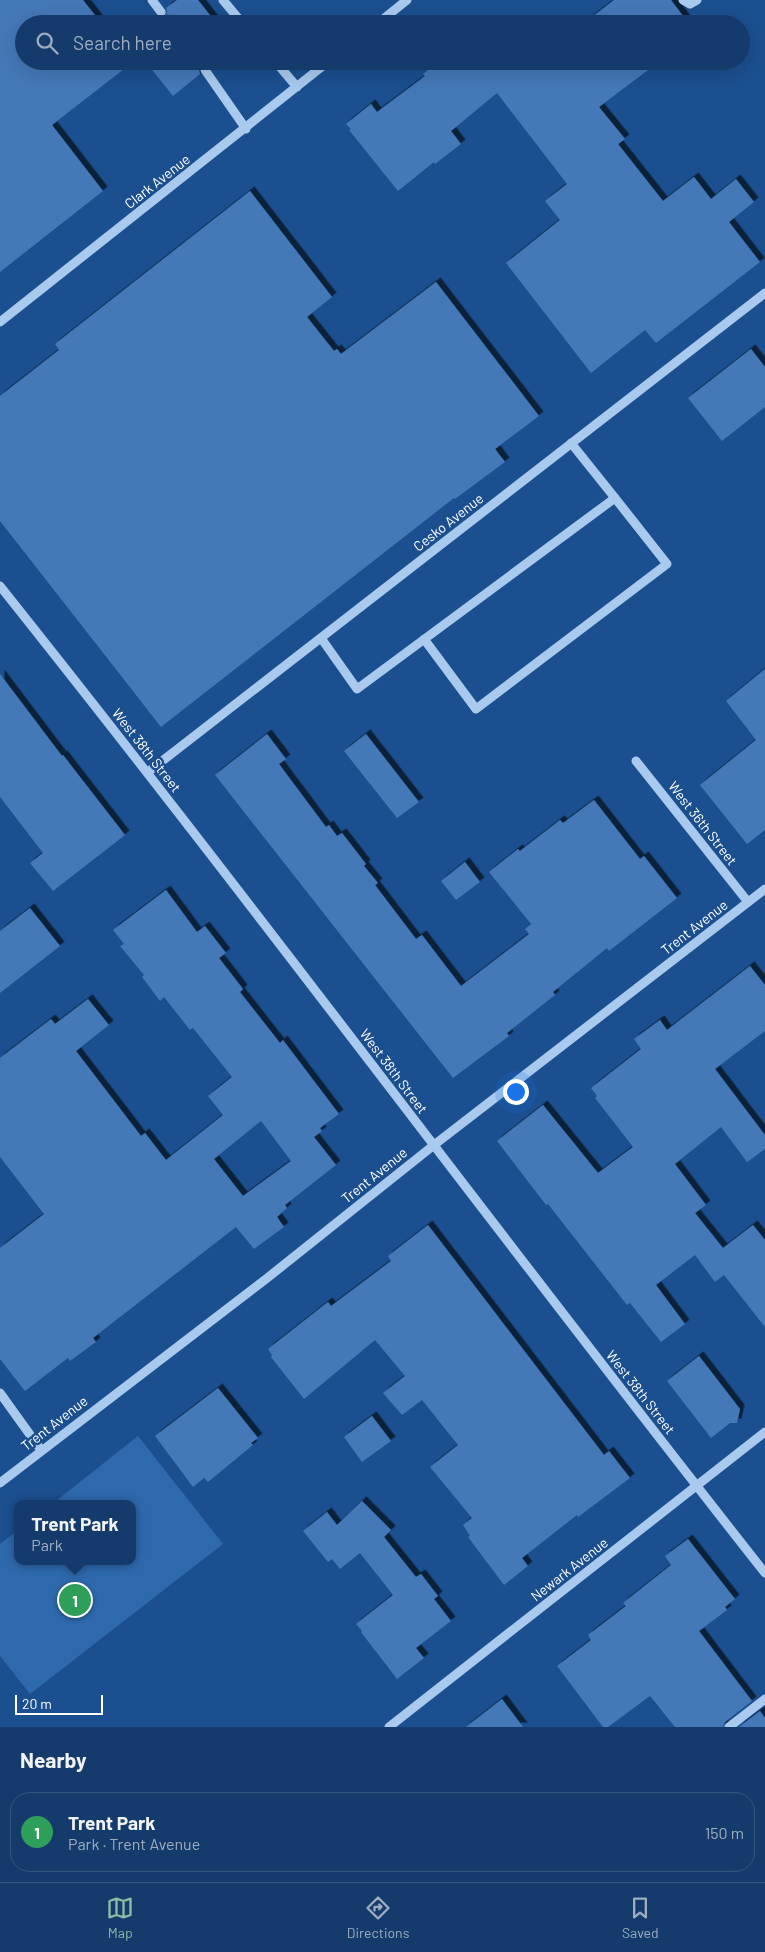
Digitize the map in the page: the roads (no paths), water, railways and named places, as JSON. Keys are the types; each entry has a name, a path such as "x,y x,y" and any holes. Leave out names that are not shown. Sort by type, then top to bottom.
{"street":[{"path":"152,0 161,12"},
{"path":"223,0 236,15"},
{"path":"388,15 407,0"},
{"path":"683,0 690,4 696,0"},
{"path":"205,70 246,129"},
{"path":"283,70 297,87"},
{"name":"Clark Avenue","path":"0,322 319,70"},
{"name":"Cesko Avenue","path":"148,772 765,293"},
{"path":"424,639 476,709 667,564 571,444"},
{"path":"321,638 357,689 615,498"},
{"name":"West 38th Street","path":"0,586 148,772 696,1486 765,1573"},
{"name":"West 36th Street","path":"636,761 748,902"},
{"name":"Trent Avenue","path":"0,1482 266,1279 434,1145 765,890"},
{"path":"0,1393 41,1450"},
{"name":"Newark Avenue","path":"389,1727 765,1432"},
{"path":"729,1727 765,1699"}],"place":[{"name":"Trent Park","path":"75,1600"}]}
